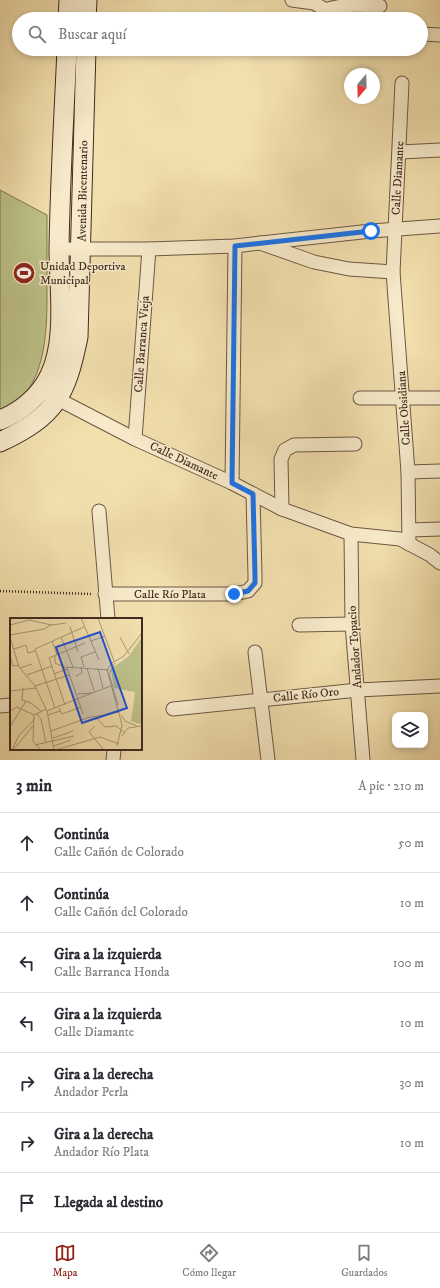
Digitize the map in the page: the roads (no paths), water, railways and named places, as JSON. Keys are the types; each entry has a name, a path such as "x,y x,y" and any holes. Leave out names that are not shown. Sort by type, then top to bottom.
{"main road":[{"path":"68,0 68,12"},
{"path":"86,12 87,0"},
{"name":"Avenida Bicentenario","path":"0,420 16,414 41,390 55,363 59,338 59,249 67,56"},
{"name":"Avenida Bicentenario","path":"0,442 17,434 38,420 59,399 72,370 78,337 82,250 86,56"}],"street":[{"path":"294,0 314,3 332,12"},
{"path":"328,9 349,5 380,6"},
{"path":"428,34 440,34"},
{"name":"Calle Diamante","path":"393,272 400,152 402,83"},
{"path":"400,152 440,150"},
{"path":"59,249 149,249 235,246 396,229 440,226"},
{"path":"260,243 314,262 349,269 393,272"},
{"path":"232,483 235,246"},
{"name":"Calle Barranca Vieja","path":"135,439 149,249"},
{"name":"Calle Obsidiana","path":"393,272 408,472 409,544"},
{"name":"Calle Diamante","path":"41,390 135,439 232,483 282,508 351,534 400,539 430,555 440,563"},
{"path":"360,398 403,396 440,398"},
{"path":"282,508 281,459 285,450 294,445 355,444"},
{"path":"408,472 440,471"},
{"name":"Calle Río Plata","path":"105,594 234,594 248,591 255,583 253,494"},
{"path":"99,511 108,618"},
{"path":"410,530 440,529"},
{"name":"Andador Topacio","path":"351,534 352,624 362,760"},
{"path":"299,625 352,624"},
{"path":"255,652 268,760"},
{"name":"Calle Río Oro","path":"173,709 358,690 440,686"},
{"path":"0,706 10,705"},
{"path":"113,760 114,750"}],"place":[{"name":"Unidad Deportiva Municipal","path":"24,273"}]}
